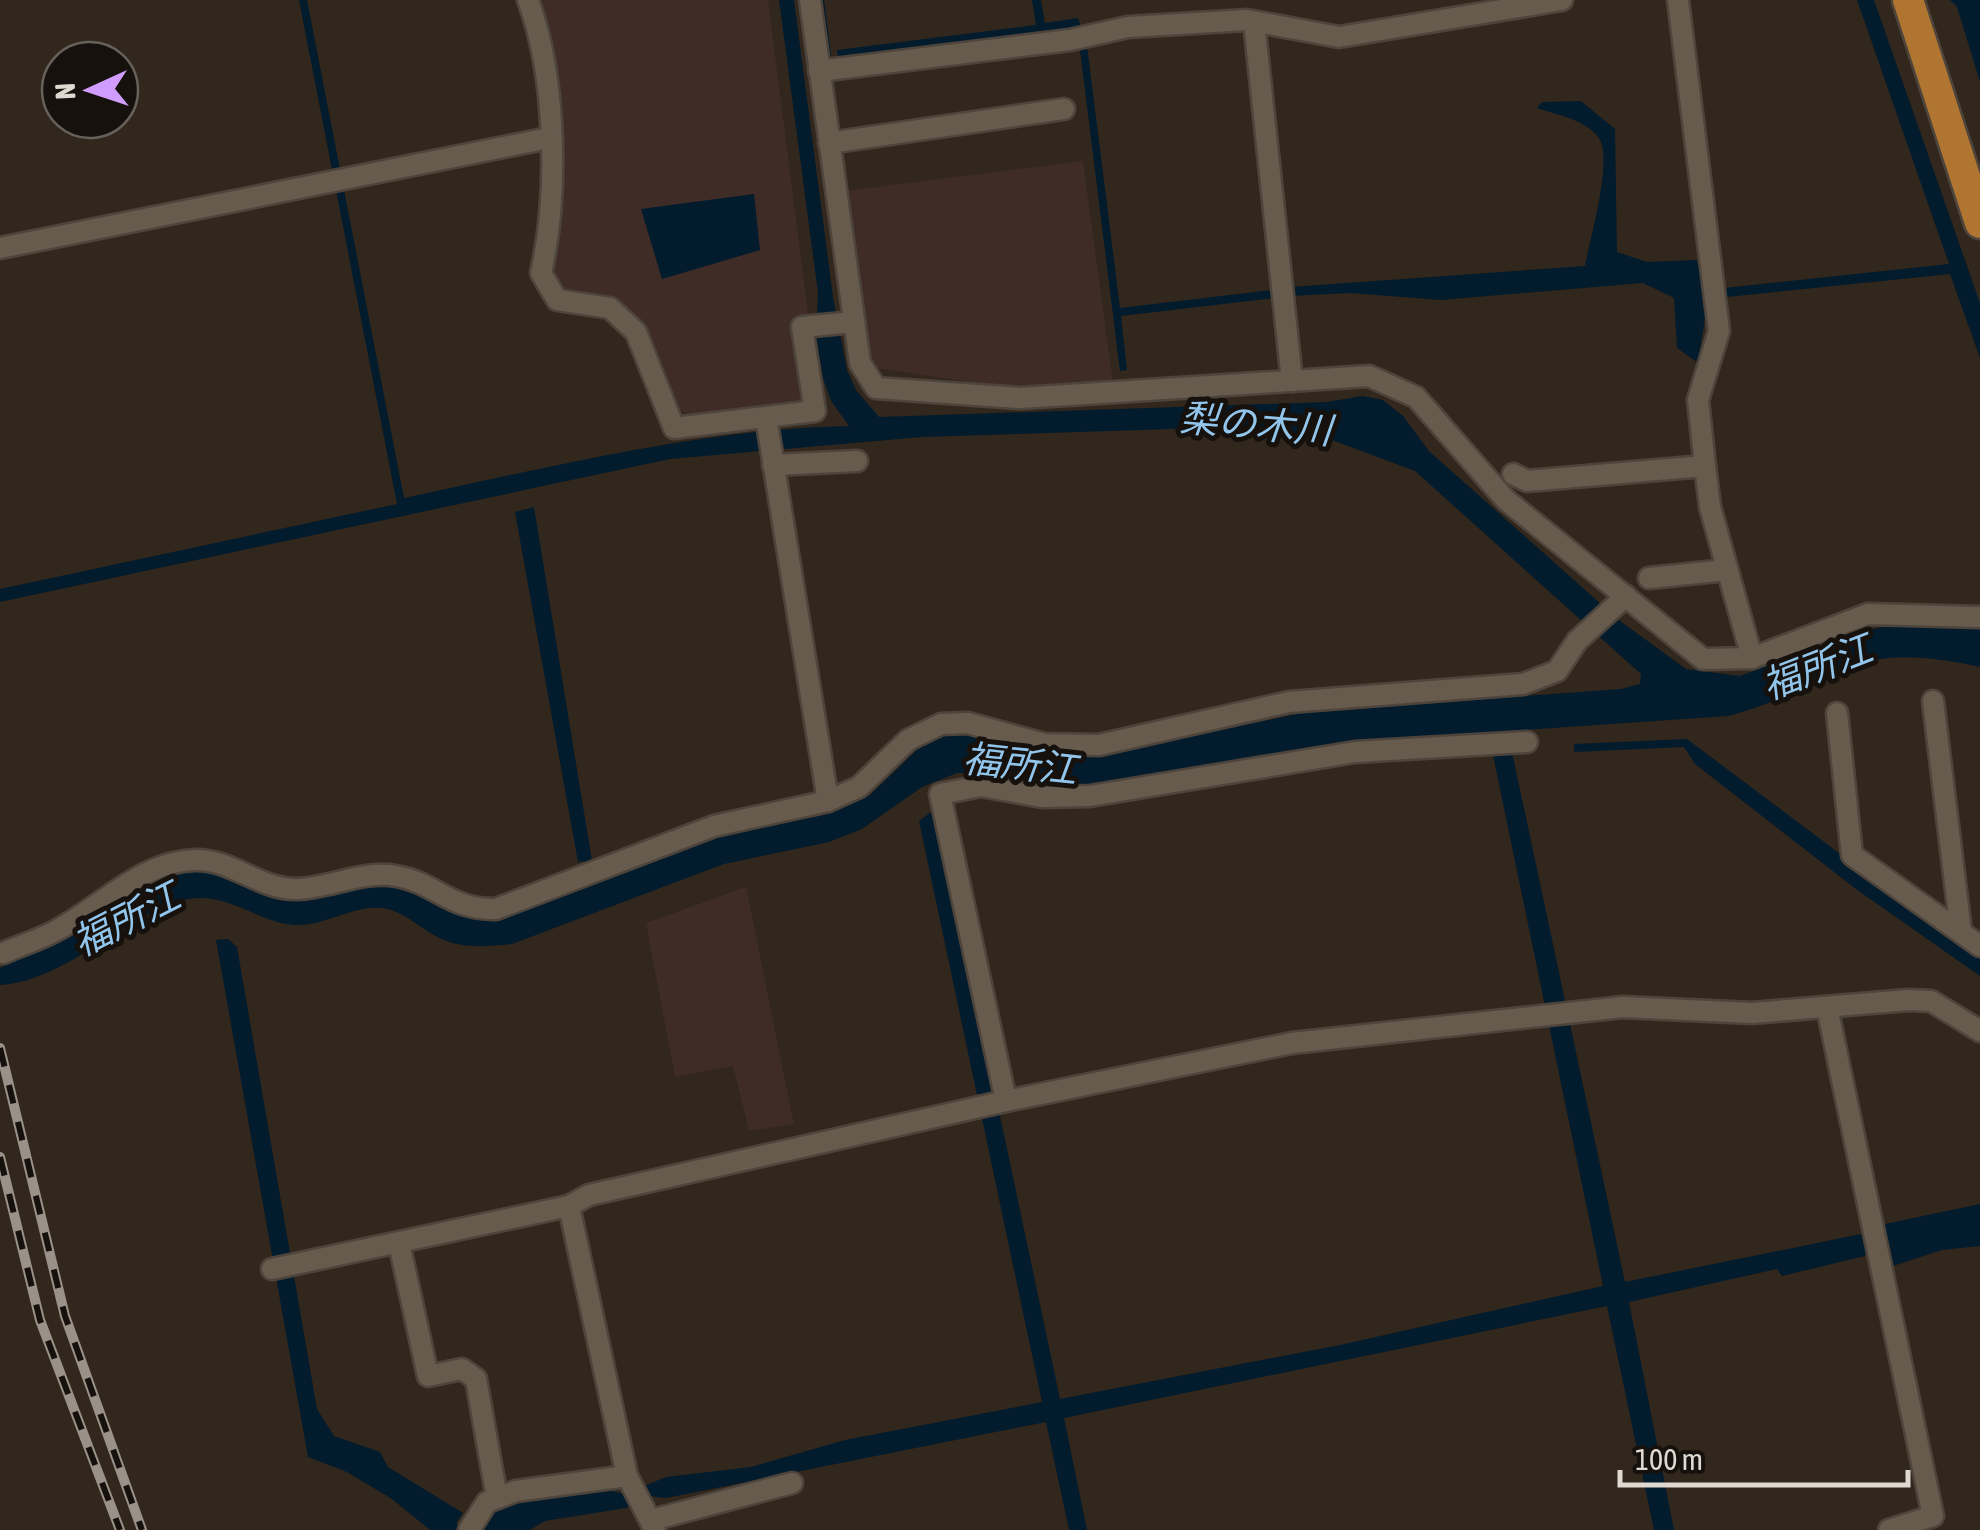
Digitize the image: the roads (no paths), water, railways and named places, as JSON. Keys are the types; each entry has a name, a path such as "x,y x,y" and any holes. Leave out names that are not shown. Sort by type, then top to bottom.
{"highway":[{"path":"1908,0 1980,223"}],"street":[{"path":"528,0 541,36 549,138 552,223 541,272 556,300 610,308 636,332 674,428 815,411 802,327 854,322"},
{"path":"810,0 860,363 876,388 1020,398 1369,376 1416,397 1506,500 1703,659 1752,658 1868,614 1980,617"},
{"path":"819,71 1250,14 1339,36 1562,0"},
{"path":"1678,0 1719,331 1698,400 1705,466 1710,508 1752,658"},
{"path":"1250,14 1255,31 1292,381"},
{"path":"829,143 1064,109"},
{"path":"0,248 549,138"},
{"path":"766,417 828,802"},
{"path":"773,465 856,461"},
{"path":"1513,474 1527,481 1705,466"},
{"path":"1649,578 1727,570"},
{"path":"3,953 58,930 156,868 194,860 221,863 272,885 297,889 361,876 398,876 469,909 496,909 714,826 828,802 859,787 908,740 940,724 968,723 1044,744 1099,744 1289,702 1523,684 1557,671 1576,641 1626,596"},
{"path":"1934,701 1961,932"},
{"path":"1837,713 1852,854 1980,946"},
{"path":"1006,1100 940,794 981,786 1042,797 1090,796 1355,752 1527,742"},
{"path":"272,1269 569,1206 590,1195 1006,1100 1292,1044 1623,1006 1752,1013 1931,1001 1980,1031"},
{"path":"1826,1007 1933,1516 1888,1530"},
{"path":"569,1206 629,1480 651,1519 792,1482"},
{"path":"400,1242 428,1376 462,1370 476,1379 497,1498"},
{"path":"470,1528 488,1502 516,1490 629,1480"}],"water":[{"path":"299,0 307,0 404,498 681,442 849,426 831,401 816,337 818,293 779,0 794,0 833,297 847,370 856,390 879,417 1327,402 1363,396 1383,400 1403,416 1429,451 1620,621 1686,669 1740,676 1845,635 1888,626 1980,629 1980,667 1934,659 1887,658 1857,665 1762,706 1728,716 1346,742 1099,787 999,773 957,773 922,787 862,829 829,842 724,864 512,944 452,943 398,913 379,908 295,925 200,898 153,911 53,970 0,985 0,968 66,937 161,880 190,869 222,872 278,896 392,882 467,917 496,917 714,837 824,815 869,796 925,742 957,731 1048,755 1098,756 1307,712 1621,689 1640,684 1641,674 1415,471 1329,439 1235,427 922,437 670,459 0,602 0,589 397,504"},
{"path":"1032,0 1041,0 1045,23 1078,18 1087,46 1120,308 1273,290 1274,298 1121,316 1127,370 1120,371 1080,50 1071,28 838,58 837,50 1036,25"},
{"path":"1857,0 1874,0 1980,303 1980,358 1950,274 1708,299 1698,363 1677,348 1674,298 1643,283 1441,300 1350,293 1290,296 1290,287 1585,266 1602,183 1603,151 1595,133 1572,119 1537,108 1542,102 1581,101 1615,129 1617,252 1647,262 1697,260 1706,290 1949,264"},
{"path":"1950,0 1980,0 1980,82 1957,7"},
{"path":"754,194 760,250 662,279 641,209"},
{"path":"534,507 592,861 578,862 515,512"},
{"path":"1687,739 1980,959 1980,976 1856,889 1695,764 1684,747 1574,752 1574,744"},
{"path":"1512,752 1625,1282 1861,1234 1864,1238 1882,1236 1880,1225 1980,1204 1980,1246 1942,1250 1893,1266 1886,1246 1866,1250 1865,1256 1782,1276 1777,1269 1629,1302 1674,1530 1654,1530 1607,1306 1064,1418 1087,1530 1069,1530 1046,1422 666,1498 649,1496 626,1508 545,1521 530,1530 479,1530 496,1510 516,1500 607,1490 625,1494 666,1477 751,1467 845,1440 1042,1402 919,821 935,809 1060,1399 1340,1345 1603,1286 1493,755"},
{"path":"228,939 237,947 317,1409 334,1436 380,1452 388,1467 463,1513 456,1523 471,1530 430,1530 392,1499 347,1472 308,1457 216,940"}],"waterway":[{"path":"821,0 828,55"}],"railway":[{"path":"0,1048 65,1316 142,1530"},
{"path":"0,1157 40,1320 120,1530"}],"water label":[{"name":"梨の木川","path":"1256,424"},
{"name":"福所江","path":"1817,667"},
{"name":"福所江","path":"1020,764"},
{"name":"福所江","path":"126,919"}]}
